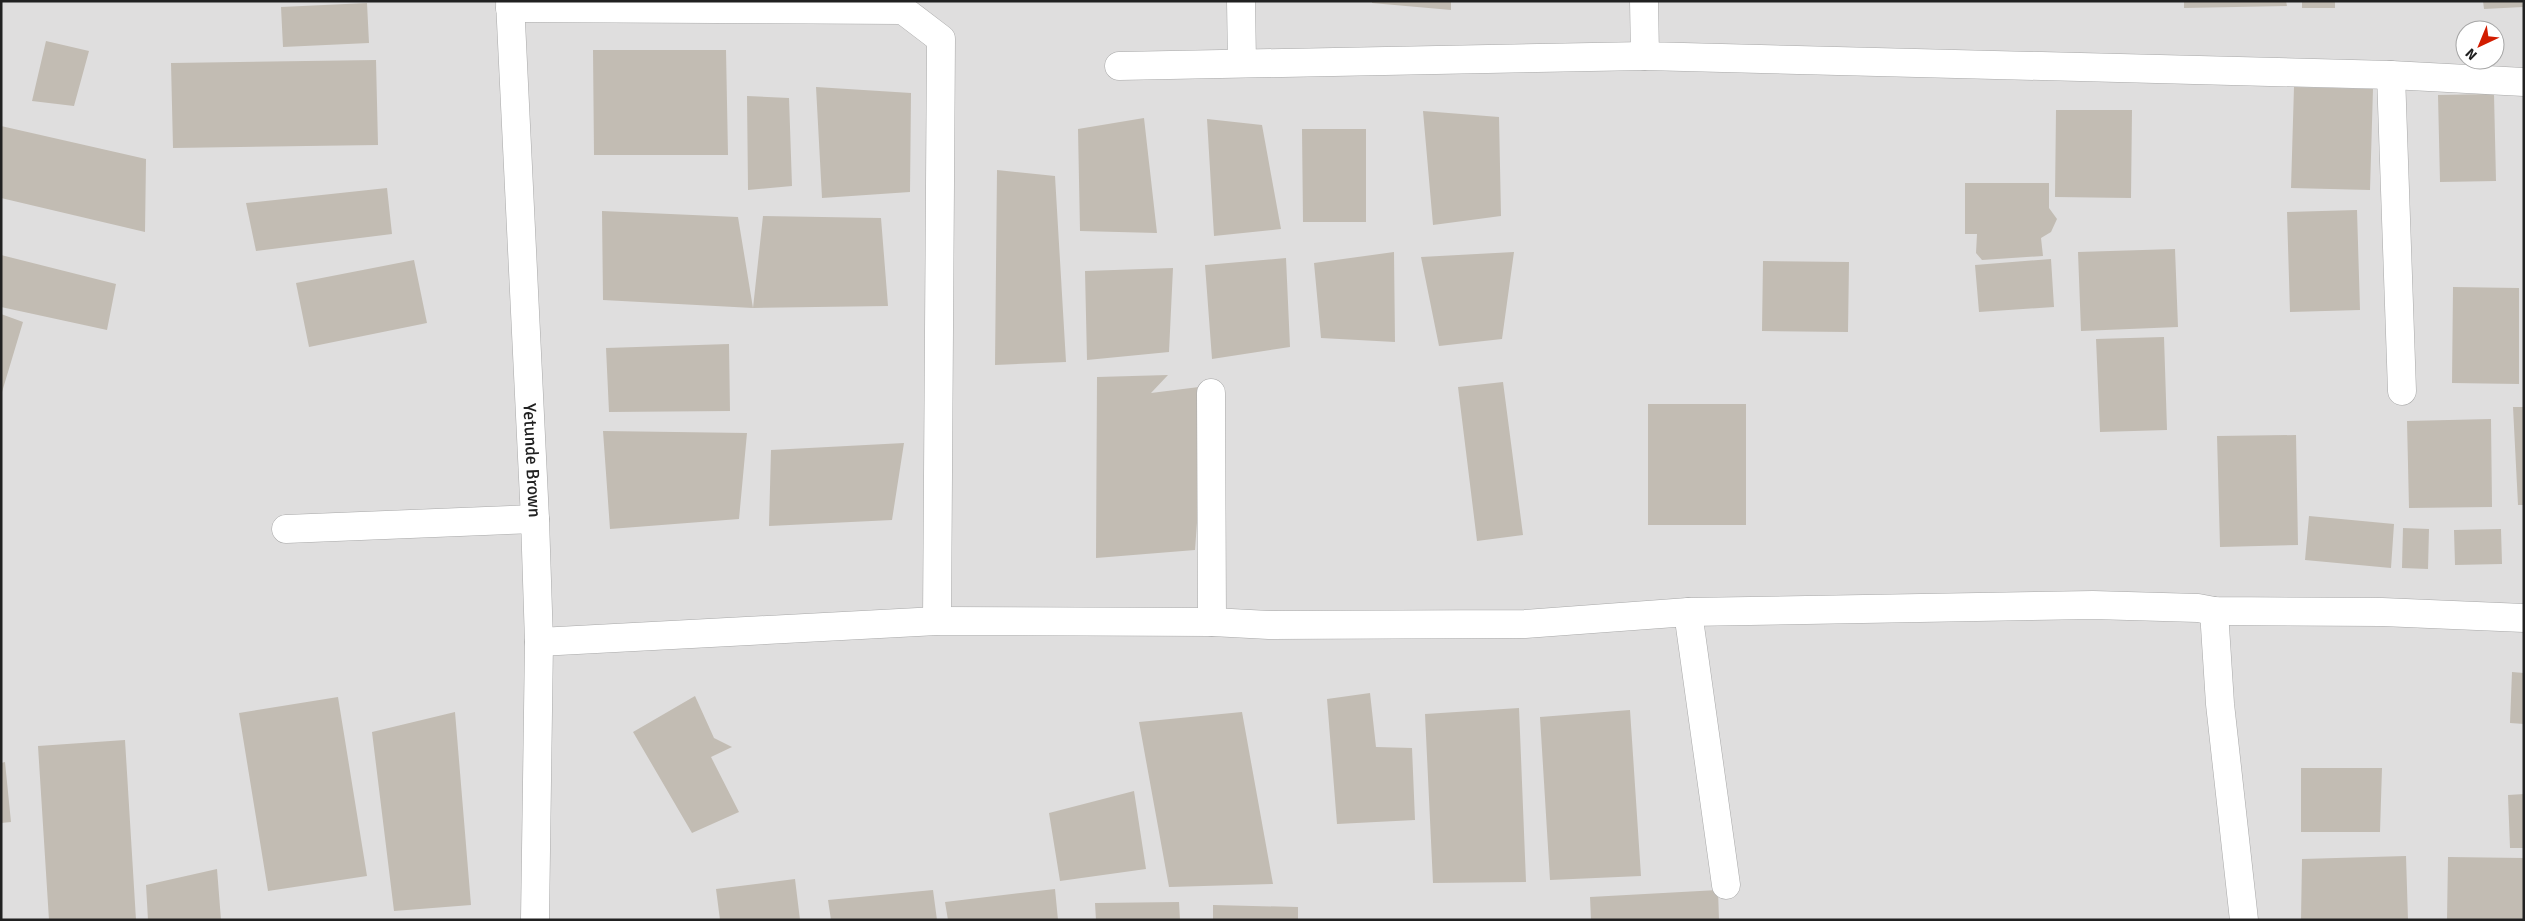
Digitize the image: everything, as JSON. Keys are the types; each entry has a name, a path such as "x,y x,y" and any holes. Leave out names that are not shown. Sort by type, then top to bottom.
{"street":[{"path":"1241,1 1242,63"},
{"path":"1644,1 1645,56"},
{"path":"510,5 903,10 942,39 937,621"},
{"name":"Yetunde Brown","path":"510,5 536,519 539,642 535,920"},
{"path":"1119,66 1645,56 2391,74 2524,82"},
{"path":"2391,74 2402,391"},
{"path":"1211,393 1212,622"},
{"path":"286,529 536,519"},
{"path":"539,642 937,621 1212,622 1269,625 1525,624 1688,612 2093,605 2198,608 2214,611 2382,612 2524,618"},
{"path":"2214,611 2220,704 2244,920"},
{"path":"1688,612 1726,884"}],"shaded area":[{"path":"1,1 2524,1 2524,920 1,920"}],"building":[{"path":"1372,1 1451,1 1451,10 1372,3"},
{"path":"2184,1 2286,1 2287,6 2184,8"},
{"path":"2302,1 2335,1 2335,8 2302,8"},
{"path":"2483,1 2522,1 2523,7 2484,9"},
{"path":"367,3 369,43 283,47 281,7"},
{"path":"46,41 89,51 74,106 32,101"},
{"path":"593,50 726,50 728,155 594,155"},
{"path":"376,60 378,145 173,148 171,63"},
{"path":"816,87 911,93 910,192 822,198"},
{"path":"2294,87 2373,89 2370,190 2291,188"},
{"path":"2494,94 2496,181 2440,182 2438,95"},
{"path":"747,96 789,98 792,186 748,190"},
{"path":"2056,110 2132,110 2131,198 2055,197"},
{"path":"1423,111 1499,117 1501,216 1433,225"},
{"path":"1144,118 1157,233 1080,231 1078,129"},
{"path":"1207,119 1262,125 1281,229 1214,236"},
{"path":"1,126 146,159 145,232 1,198"},
{"path":"1302,129 1366,129 1366,222 1303,222"},
{"path":"997,170 1055,176 1066,362 995,365"},
{"path":"1965,183 2049,183 2049,208 2057,219 2051,232 2041,238 2043,256 1982,260 1976,253 1977,234 1965,234"},
{"path":"387,188 392,234 256,251 246,203"},
{"path":"2357,210 2360,310 2290,312 2287,212"},
{"path":"602,211 738,217 753,308 603,300"},
{"path":"763,216 881,218 888,306 753,308"},
{"path":"2175,249 2178,327 2081,331 2078,252"},
{"path":"1394,252 1395,342 1321,338 1314,263"},
{"path":"1514,252 1502,339 1439,346 1421,257"},
{"path":"1,255 116,284 107,330 1,307"},
{"path":"1286,258 1290,347 1212,359 1205,265"},
{"path":"2051,259 2054,307 1979,312 1975,265"},
{"path":"414,260 427,323 309,347 296,283"},
{"path":"1763,261 1849,262 1848,332 1762,331"},
{"path":"1173,268 1169,352 1087,360 1085,271"},
{"path":"2453,287 2519,288 2519,384 2452,383"},
{"path":"1,314 23,322 2,392 1,392"},
{"path":"2164,337 2167,430 2100,432 2096,339"},
{"path":"729,344 730,411 609,412 606,348"},
{"path":"1168,375 1151,393 1207,386 1195,550 1096,558 1097,377"},
{"path":"1503,382 1523,535 1477,541 1458,387"},
{"path":"1648,404 1746,404 1746,525 1648,525"},
{"path":"2513,407 2524,407 2524,505 2518,505"},
{"path":"2491,419 2492,507 2409,508 2407,421"},
{"path":"603,431 747,433 739,519 610,529"},
{"path":"2296,435 2298,545 2220,547 2217,436"},
{"path":"904,443 892,520 769,526 771,450"},
{"path":"2309,516 2394,524 2391,568 2305,560"},
{"path":"2403,528 2429,529 2428,569 2402,568"},
{"path":"2501,529 2502,564 2455,565 2454,530"},
{"path":"2512,672 2524,673 2524,724 2510,723"},
{"path":"1370,693 1376,747 1412,748 1415,820 1337,824 1327,699"},
{"path":"695,696 714,738 732,747 711,757 739,812 692,833 633,732"},
{"path":"338,697 367,876 268,891 239,713"},
{"path":"1519,708 1526,882 1433,883 1425,714"},
{"path":"1630,710 1641,876 1550,880 1540,717"},
{"path":"455,712 471,905 394,911 372,732"},
{"path":"1242,712 1273,884 1169,887 1139,722"},
{"path":"125,740 136,920 49,920 38,746"},
{"path":"5,762 11,822 1,823 1,763"},
{"path":"2301,768 2382,768 2380,832 2301,832"},
{"path":"1134,791 1146,869 1060,881 1049,813"},
{"path":"2524,794 2524,848 2510,848 2508,795"},
{"path":"2406,856 2408,920 2301,920 2302,859"},
{"path":"2448,857 2524,858 2524,920 2447,920"},
{"path":"217,869 221,920 148,920 146,885"},
{"path":"795,879 800,920 720,920 716,889"},
{"path":"1055,889 1058,920 948,920 945,902"},
{"path":"933,890 937,920 831,920 828,900"},
{"path":"1718,890 1719,920 1591,920 1590,897"},
{"path":"1179,902 1180,920 1096,920 1095,903"},
{"path":"1213,905 1298,907 1298,920 1213,920"}]}
